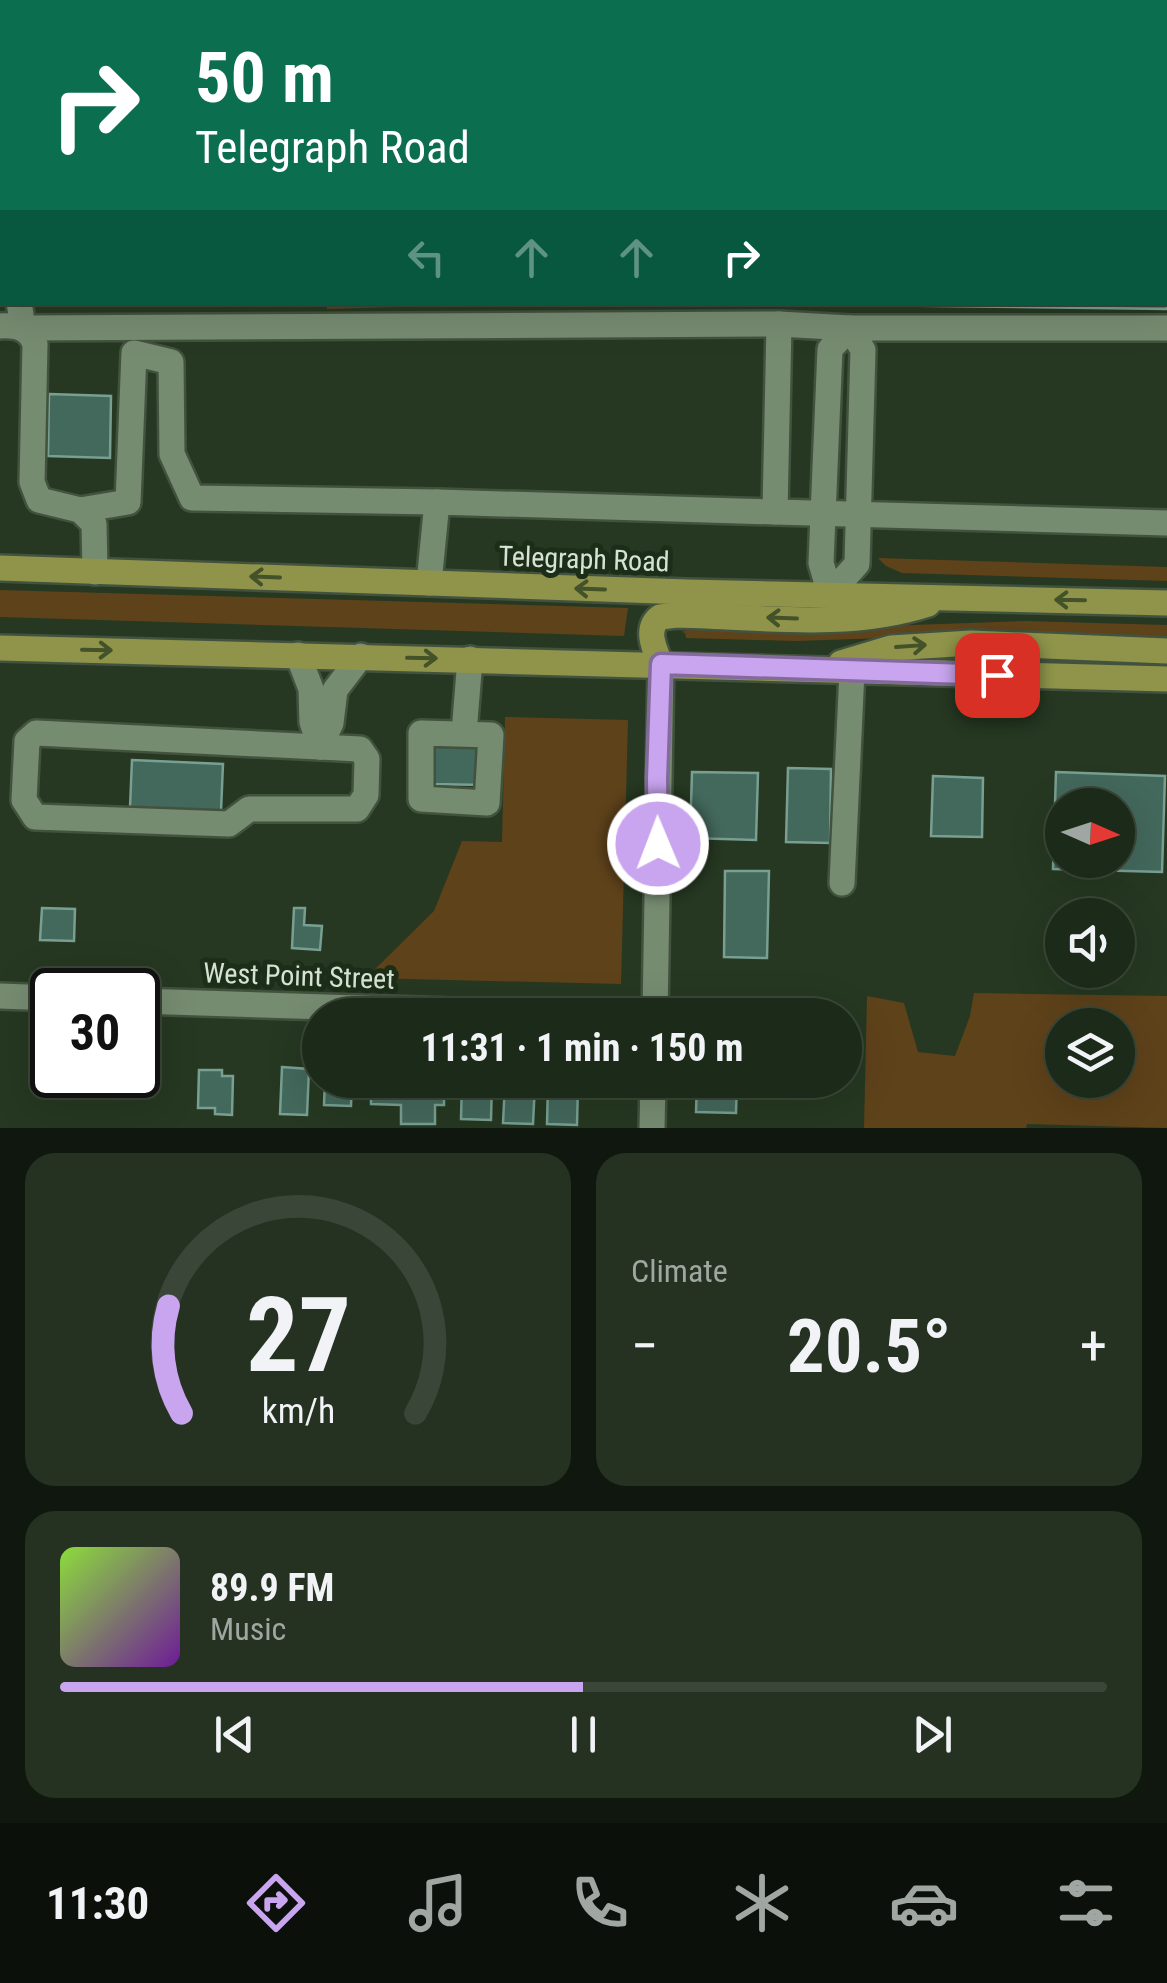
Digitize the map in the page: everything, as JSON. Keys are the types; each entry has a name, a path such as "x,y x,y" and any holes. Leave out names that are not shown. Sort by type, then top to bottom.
{"main road":[{"name":"Telegraph Road","path":"0,568 1167,603"},
{"path":"661,664 653,646 652,628 660,617 845,619 893,615 947,597"},
{"path":"817,670 891,648 971,642 1167,651"},
{"path":"0,648 1167,679"}],"street":[{"path":"14,319 32,335 35,344 32,482 38,500 80,510 128,502 134,340"},
{"path":"14,319 134,340 779,324 850,328 1167,328"},
{"path":"775,512 779,324"},
{"path":"830,594 857,564 863,350 850,328"},
{"path":"830,594 821,563 830,349 850,328"},
{"path":"134,340 171,362 172,454 192,498 859,512 1167,523"},
{"path":"429,583 437,502"},
{"path":"80,510 94,524 95,572"},
{"path":"298,655 310,688 312,722 320,747"},
{"path":"320,747 330,724 335,690 360,656"},
{"path":"464,734 470,659"},
{"path":"654,998 661,664"},
{"path":"842,883 852,670"},
{"path":"36,733 320,747 360,749 367,759 366,794 357,809 249,809 229,824 35,817 24,800 28,742 36,733"},
{"path":"0,996 30,997"},
{"name":"West Point Street","path":"160,1002 302,1006"},
{"path":"652,1128 653,1098"}],"shaded area":[{"path":"327,305 466,305 327,309"},
{"path":"878,558 1167,567 1167,581 902,573"},
{"path":"0,590 628,608 624,636 0,617"},
{"path":"1025,621 1167,625 1167,641 976,635 796,641 686,638 681,632 693,628 694,623 827,628"},
{"path":"505,717 628,720 621,984 366,978 434,911 462,841 502,842"},
{"path":"974,993 1167,996 1167,1128 1027,1124 1026,1128 864,1128 867,996 904,1003 918,1052 955,1056"}],"building":[{"path":"855,305 1167,305 1167,309"},
{"path":"49,394 111,396 110,458 48,456"},
{"path":"431,744 486,745 486,785 430,784"},
{"path":"132,760 223,764 221,811 130,807"},
{"path":"788,768 831,769 830,843 786,842"},
{"path":"692,772 758,773 756,840 690,838"},
{"path":"1056,772 1165,776 1162,872 1135,871 1135,788 1056,788"},
{"path":"933,776 983,778 982,837 931,836"},
{"path":"725,871 769,871 767,958 724,957"},
{"path":"42,908 75,909 74,941 40,940"},
{"path":"294,908 305,908 304,925 322,926 320,950 292,948"},
{"path":"282,1067 302,1068 302,1098 308,1098 307,1115 280,1114"},
{"path":"199,1070 222,1070 222,1076 233,1076 232,1115 215,1114 215,1108 198,1108"},
{"path":"324,1098 351,1098 351,1106 324,1105"},
{"path":"371,1098 444,1098 444,1105 435,1105 435,1124 401,1124 401,1105 371,1104"},
{"path":"462,1098 492,1098 491,1120 461,1119"},
{"path":"504,1098 534,1098 533,1124 503,1123"},
{"path":"548,1098 578,1098 577,1125 547,1124"},
{"path":"696,1098 736,1098 736,1113 696,1112"}],"route":[{"path":"658,844 661,664 997,675"}]}
